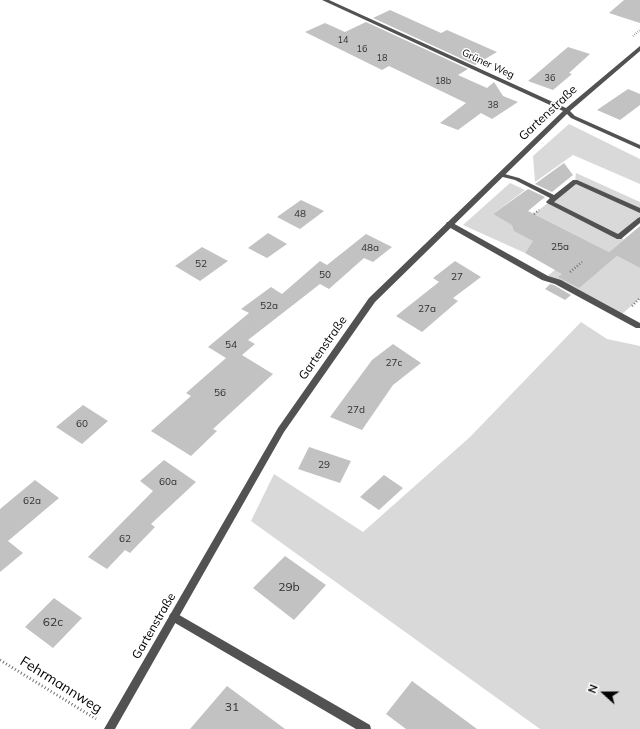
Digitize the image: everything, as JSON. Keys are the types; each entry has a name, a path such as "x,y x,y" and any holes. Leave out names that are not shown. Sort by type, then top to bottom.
{"street":[{"name":"Grüner Weg","path":"325,0 567,111 573,118 640,148"},
{"name":"Gartenstraße","path":"110,729 281,430 372,300 567,111 640,48"},
{"path":"501,175 517,179 555,198"},
{"path":"640,211 575,181 549,202 619,237 640,219"},
{"path":"449,224 545,278 558,282 639,326"},
{"path":"174,616 366,729"}],"path":[{"name":"Fehrmannweg","path":"0,660 110,729"}],"shaded area":[{"path":"569,124 640,159 640,184 573,155 535,182 533,156"},
{"path":"576,173 640,202 640,219 620,237 624,239 609,252 534,214 575,181"},
{"path":"510,183 525,190 493,214 536,237 525,253 463,225"},
{"path":"572,256 599,271 617,256 640,268 640,298 621,315 545,278"},
{"path":"581,322 607,339 640,346 640,729 540,729 251,521 274,474 363,532 470,437"}],"building":[{"path":"624,0 640,0 640,23 609,13"},
{"path":"390,10 441,33 447,30 497,52 475,65 373,18"},
{"path":"366,22 468,69 458,75 487,88 494,82 503,96 518,102 492,119 481,113 458,130 440,123 466,103 389,66 382,70 305,32 325,23 345,32"},
{"path":"568,47 590,54 569,73 572,74 553,90 528,81"},
{"path":"628,89 640,94 640,105 620,120 597,110"},
{"path":"564,163 573,175 552,192 535,184"},
{"path":"528,189 545,197 528,211 609,252 640,226 640,268 617,256 579,288 558,277 562,274 525,253 533,241 514,231 512,225 493,214"},
{"path":"301,200 324,211 300,229 277,217"},
{"path":"268,233 287,244 267,258 248,248"},
{"path":"366,234 392,247 373,262 364,258 329,289 320,284 248,340 255,344 242,355 273,374 213,429 217,431 191,456 151,431 191,396 186,393 226,358 208,347 249,313 241,309 271,287 282,294 320,261 327,265"},
{"path":"202,247 228,261 200,281 175,266"},
{"path":"455,261 481,277 453,298 458,301 422,332 396,316 439,282 433,278"},
{"path":"550,284 571,295 565,300 545,289"},
{"path":"393,344 421,363 393,385 362,430 330,417 372,360"},
{"path":"83,405 108,421 82,444 56,427"},
{"path":"309,447 351,461 340,483 298,469"},
{"path":"164,460 196,482 151,524 155,527 130,553 125,550 107,569 88,557 153,491 140,481"},
{"path":"384,475 403,488 379,510 360,497"},
{"path":"35,480 59,498 8,541 23,553 0,572 0,509"},
{"path":"285,556 326,585 294,620 253,588"},
{"path":"54,598 82,618 53,648 25,627"},
{"path":"412,681 477,729 406,729 386,714"},
{"path":"227,686 285,729 190,729"}]}
